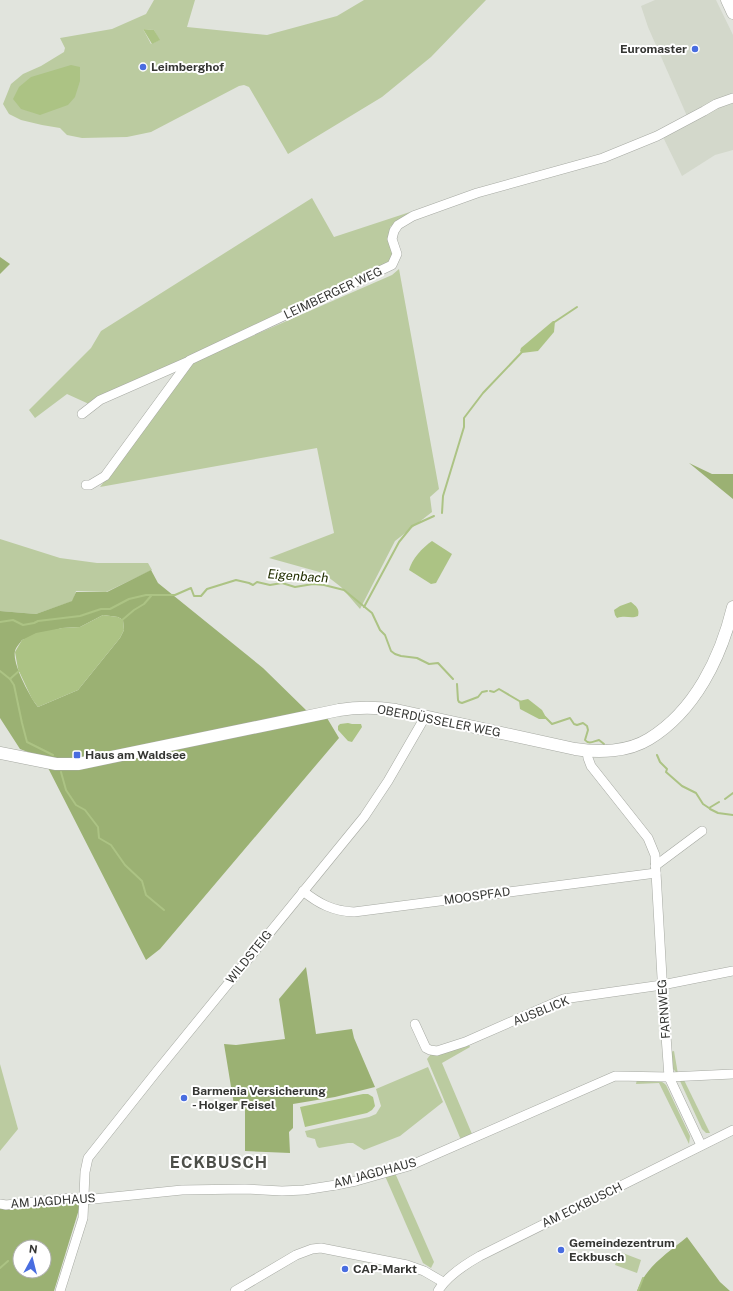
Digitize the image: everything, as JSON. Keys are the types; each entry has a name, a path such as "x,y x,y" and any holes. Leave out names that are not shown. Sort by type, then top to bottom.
{"street":[{"path":"727,0 733,13"},
{"name":"LEIMBERGER WEG","path":"86,485 90,485 105,476 190,360 392,266 397,254 392,239 394,231 398,225 413,216 477,193 603,158 657,136 716,104 733,98"},
{"path":"82,414 100,400 190,360"},
{"name":"OBERDÜSSELER WEG","path":"0,753 56,764 78,764 358,707 376,707 425,716 587,751 600,752 621,749 639,744 649,739 670,724 697,692 714,664 724,639 733,607"},
{"name":"WILDSTEIG","path":"84,1200 85,1172 88,1158 364,817 388,781 425,716"},
{"name":"FARNWEG","path":"587,751 591,766 648,838 655,855 669,1077 701,1145"},
{"path":"656,870 702,831"},
{"name":"MOOSPFAD","path":"303,891 314,900 326,906 354,912 656,870"},
{"name":"AUSBLICK","path":"415,1024 426,1048 437,1051 465,1042 563,1000 662,985 733,971"},
{"name":"AM JAGDHAUS","path":"0,1204 6,1205 70,1198 84,1200 182,1190 304,1190 356,1181 409,1166 615,1076 669,1077 733,1074"},
{"name":"AM ECKBUSCH","path":"438,1291 443,1282 480,1256 733,1130"},
{"path":"60,1291 82,1218 84,1200"},
{"path":"235,1291 296,1255 312,1249 320,1248 408,1265 424,1271 443,1282"}],"shaded area":[{"path":"154,0 195,0 187,27 267,35 337,16 364,0 486,0 431,57 382,97 288,154 249,87 244,85 239,86 151,132 127,137 82,138 67,135 60,128 21,120 9,114 3,104 11,84 23,74 41,66 64,52 65,48 60,38 112,29 146,14","holes":["143,29 154,30 159,40 151,44"]},
{"path":"655,0 716,0 733,35 733,150 715,155 682,176 663,137 687,116 648,27 641,6"},
{"path":"143,29 154,30 160,40 152,44"},
{"path":"71,65 80,67 80,81 75,97 68,105 40,115 21,109 13,99 19,87 31,77"},
{"path":"312,198 334,237 410,212 390,227 390,240 394,252 391,261 89,404 67,394 35,418 29,410 91,348 101,331"},
{"path":"0,257 10,264 0,274"},
{"path":"399,269 439,489 430,497 432,512 395,541 360,609 341,587 323,573 269,558 334,533 317,448 100,487 193,362 392,275"},
{"path":"553,321 555,321 554,332 538,351 522,353 520,351 521,348"},
{"path":"689,463 712,474 733,474 733,499"},
{"path":"0,539 60,558 97,563 148,563 152,570 106,592 76,591 73,601 36,614 0,611"},
{"path":"432,541 452,554 436,583 431,584 409,570 412,562 418,554"},
{"path":"151,570 158,583 263,668 309,713 327,718 339,738 160,949 146,960 43,758 20,749 0,718 0,611 36,614 72,601 76,592 107,592","holes":["103,615 118,617 123,620 124,630 120,638 78,690 38,707 26,688 16,664 15,651 22,640 62,628 80,627"]},
{"path":"631,602 638,610 638,616 617,618 614,610"},
{"path":"103,615 118,617 123,620 124,630 120,638 78,690 38,707 32,699 18,669 15,652 22,640 36,633 62,628 80,627"},
{"path":"528,699 542,710 547,719 539,719 520,709 519,701"},
{"path":"340,724 361,724 362,727 352,742 348,741 338,730 338,726"},
{"path":"306,967 316,1034 352,1029 354,1038 375,1087 335,1097 293,1104 293,1128 289,1132 290,1153 245,1151 245,1104 234,1105 224,1044 236,1045 285,1039 279,999"},
{"path":"468,1043 470,1047 442,1063 472,1134 461,1140 427,1059 431,1054"},
{"path":"674,1051 678,1074 673,1069 670,1052"},
{"path":"0,1064 18,1129 0,1151"},
{"path":"428,1067 443,1102 400,1136 364,1150 353,1143 319,1148 315,1139 307,1137 305,1131 369,1117 376,1114 381,1106 376,1089"},
{"path":"637,1079 657,1080 666,1085 690,1136 689,1144 659,1083 636,1084"},
{"path":"684,1080 710,1133 706,1133 702,1129 680,1081"},
{"path":"368,1094 373,1097 375,1106 367,1113 305,1127 300,1107"},
{"path":"395,1173 434,1262 431,1268 423,1263 385,1176"},
{"path":"77,1201 80,1206 54,1291 0,1291 0,1205"},
{"path":"687,1237 720,1282 730,1291 637,1291 646,1274 652,1267"},
{"path":"620,1252 641,1260 637,1273 615,1265"}],"waterway":[{"path":"553,323 577,307"},
{"path":"442,513 443,496 464,427 464,418 483,393 522,352"},
{"path":"364,607 399,542 412,526 434,516"},
{"name":"Eigenbach","path":"0,622 13,620 23,625 38,621 80,616 101,609 110,609 129,599 146,595 175,595 191,588 194,596 201,596 207,589 236,580 253,585 257,582 270,585 282,583 295,587 313,584 324,585 344,590 372,613 380,630 385,635 391,651 395,654 417,658 429,664 438,663 453,679"},
{"path":"121,621 144,604 151,596"},
{"path":"0,671 10,679 20,670"},
{"path":"10,679 14,685 27,742 53,755"},
{"name":"Eigenbach","path":"457,684 458,700 462,703 478,697 482,692 487,691"},
{"name":"Eigenbach","path":"490,691 494,692 499,689 521,702"},
{"name":"Eigenbach","path":"545,717 552,724 570,718 574,724 577,725 583,723 587,726 588,730 585,740 590,742 599,740 604,744"},
{"name":"Eigenbach","path":"657,755 660,762 667,769 666,772 682,786 696,793 703,804 709,808 719,802"},
{"path":"61,772 66,790 76,805 85,810 98,827 99,838 111,845 125,865 142,881 146,895 164,910"},
{"name":"Eigenbach","path":"725,799 733,793"},
{"path":"710,809 718,813 733,815"},
{"path":"0,1268 8,1261"},
{"path":"638,1291 643,1278"}],"place":[{"name":"Euromaster","path":"695,49"},
{"name":"Leimberghof","path":"143,67"},
{"name":"Haus am Waldsee","path":"77,755"},
{"name":"Barmenia Versicherung - Holger Feisel","path":"184,1098"},
{"name":"Gemeindezentrum Eckbusch","path":"561,1250"},
{"name":"CAP-Markt","path":"345,1269"}],"district":[{"name":"ECKBUSCH","path":"219,1162"}]}
